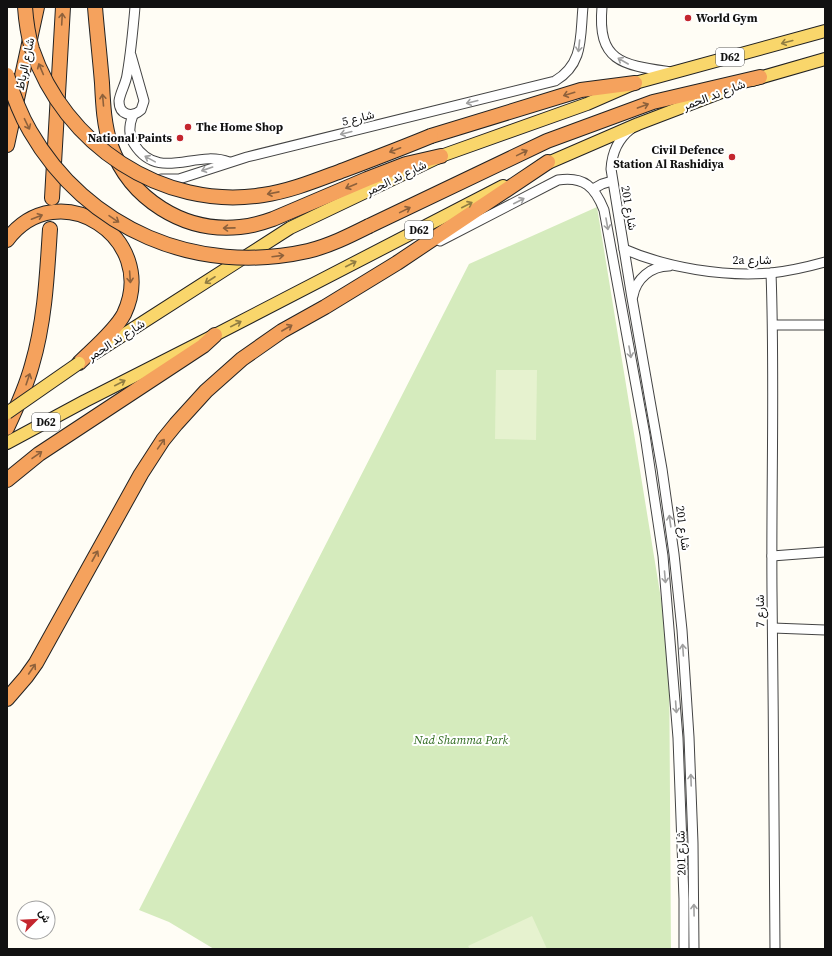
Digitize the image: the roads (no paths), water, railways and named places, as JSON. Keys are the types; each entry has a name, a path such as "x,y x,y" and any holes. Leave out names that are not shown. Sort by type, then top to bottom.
{"highway":[{"path":"25,7 32,48 52,94 83,133 111,157 142,176 165,186 213,196 238,197 286,191 431,136 581,90 634,83"},
{"name":"شارع الرباط","path":"7,145 37,7"},
{"path":"52,198 63,7"},
{"path":"96,7 106,130 111,146 120,166 136,188 148,200 176,217 192,223 219,228 241,227 262,223 402,166 441,156"},
{"path":"7,75 16,102 30,131 48,158 65,178 93,205 120,224 150,238 180,249 212,256 245,258 271,257 309,251 340,241 547,141 653,102 760,77"},
{"path":"7,700 36,664 148,462 163,440 189,408 224,374 282,331 325,307 397,263 548,162"},
{"path":"7,240 12,233 35,217 49,213 63,212 77,213 90,218 102,225 122,246 131,273 131,287 128,302 123,314 115,326 79,363"},
{"path":"7,428 32,367 38,343 46,290 50,229"},
{"path":"7,480 39,454 203,346 215,335"}],"main road":[{"name":"شارع ند الحمر","path":"7,413 79,363 290,228 441,156 587,104 634,83 825,31"},
{"name":"شارع ند الحمر","path":"7,443 85,401 548,162 638,124 760,77 825,59"}],"street":[{"path":"133,115 123,111 120,107 119,101 127,77 131,55 135,7"},
{"name":"شارع 5","path":"106,130 129,164 138,171 152,177 165,180 178,179 228,162 555,81 566,73 575,62 578,53 582,7"},
{"path":"602,7 602,35 609,50 615,56 629,65 674,72"},
{"path":"131,55 144,102 141,110 133,115 130,127 133,142 138,150 153,161 162,164 172,164 208,158 228,162"},
{"name":"شارع 201","path":"638,124 622,138 614,152 612,159 612,181 662,469 674,554 682,630 689,736 694,843 694,949"},
{"path":"397,263 558,180 577,180 586,183 593,189 612,181"},
{"name":"شارع 201","path":"593,189 601,202 606,217 646,435 663,556 678,738 684,899 684,949"},
{"name":"2a شارع","path":"624,249 650,260 678,266 726,272 770,273 793,270 825,262"},
{"name":"2a شارع","path":"632,298 636,286 649,272 660,267 678,266"},
{"name":"شارع 7","path":"770,273 773,325 772,556 775,949"},
{"path":"773,325 825,325"},
{"path":"772,556 825,552"},
{"path":"773,628 825,630"}],"place":[{"name":"World Gym","path":"688,18"},
{"name":"The Home Shop","path":"188,127"},
{"name":"National Paints","path":"180,138"},
{"name":"Civil Defence Station Al Rashidiya","path":"732,157"}],"park label":[{"name":"Nad Shamma Park","path":"461,740"}]}
